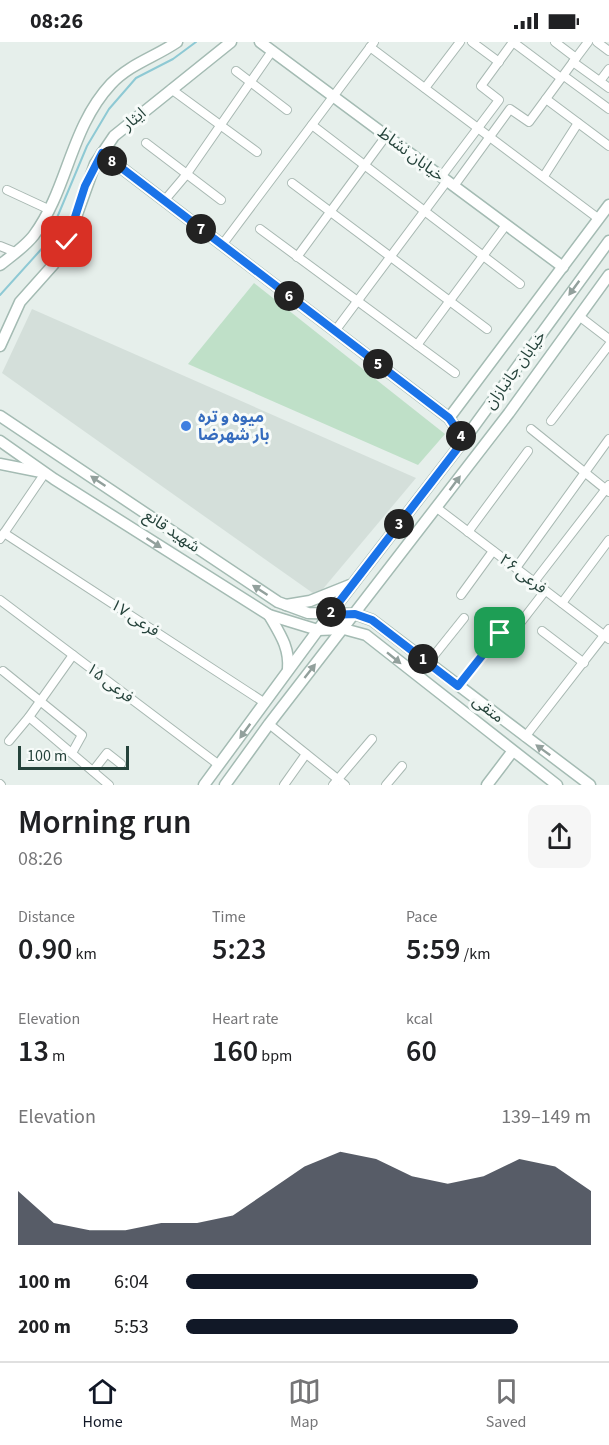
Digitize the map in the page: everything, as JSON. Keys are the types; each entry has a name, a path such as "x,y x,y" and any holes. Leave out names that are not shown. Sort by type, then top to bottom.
{"street":[{"path":"0,265 34,236 63,178 74,141 110,84 130,67 177,42"},
{"name":"ایثار","path":"0,346 21,302 53,265 67,242 85,186 102,153 114,136 231,42"},
{"name":"خیابان نشاط","path":"260,42 563,267"},
{"path":"425,88 460,42"},
{"path":"472,42 499,62"},
{"path":"448,181 478,128 499,100 481,86 513,42 609,109"},
{"path":"555,42 609,88"},
{"path":"335,331 424,211 448,181 490,137 510,109 529,122 588,42"},
{"path":"597,42 609,51"},
{"path":"222,245 372,45 425,88 599,219"},
{"path":"164,201 186,175 272,51"},
{"path":"600,81 609,69"},
{"path":"236,71 287,110"},
{"path":"171,89 257,152"},
{"path":"546,99 609,147"},
{"path":"544,176 578,123"},
{"path":"312,125 520,284"},
{"path":"297,257 386,136"},
{"path":"146,143 221,200"},
{"path":"102,153 449,418 464,440"},
{"path":"292,183 329,213 487,329"},
{"path":"7,190 48,209"},
{"path":"449,418 609,205"},
{"path":"417,345 506,225"},
{"path":"260,229 455,373"},
{"name":"خیابان جانبازان","path":"204,785 353,583 464,440 609,241"},
{"path":"0,246 15,252"},
{"name":"خیابان جانبازان","path":"225,785 268,724 437,508 609,275"},
{"path":"579,316 609,339"},
{"path":"551,421 609,345"},
{"name":"شهید قانع","path":"0,416 286,605 308,613 355,614"},
{"path":"531,429 584,473 608,489 534,582"},
{"path":"516,568 609,439"},
{"name":"شهید قانع","path":"0,441 45,473 269,615 318,630 344,628"},
{"path":"468,532 528,451"},
{"path":"0,464 45,473 2,536"},
{"name":"فرعی ۲۶","path":"437,508 545,591 607,635"},
{"name":"فرعی ۱۷","path":"2,536 265,703"},
{"path":"562,603 609,540"},
{"path":"461,595 493,551"},
{"path":"286,605 328,595 353,583"},
{"path":"514,631 545,591"},
{"name":"فرعی ۱۵","path":"0,600 219,765"},
{"name":"متقی","path":"355,614 372,620 590,785"},
{"path":"269,615 287,648 288,671"},
{"path":"428,663 464,618"},
{"name":"متقی","path":"344,628 366,635 552,784"},
{"path":"542,631 584,663"},
{"path":"458,686 500,633"},
{"path":"525,737 607,635"},
{"path":"9,741 73,655"},
{"path":"3,671 82,735 72,753"},
{"path":"277,686 286,688 290,697"},
{"path":"29,717 109,785"},
{"path":"268,724 306,754 335,782 345,785"},
{"path":"335,782 372,740"},
{"path":"488,785 512,752"},
{"path":"93,771 107,753 121,764"},
{"path":"284,785 306,754"},
{"path":"386,785 402,766"}],"shaded area":[{"name":"میوه و تره بار شهرضا","path":"32,309 416,478 317,596 2,373"}],"green space":[{"path":"254,283 445,434 418,465 188,364"}],"waterway":[{"path":"0,295 46,244 87,146 109,109 136,78 173,59 196,42"}],"place":[{"name":"میوه و تره بار شهرضا","path":"186,426"}],"route":[{"path":"67,242 85,186 94,164 102,153 449,418 464,440 329,615 355,614 372,620 458,686 500,633"}]}
